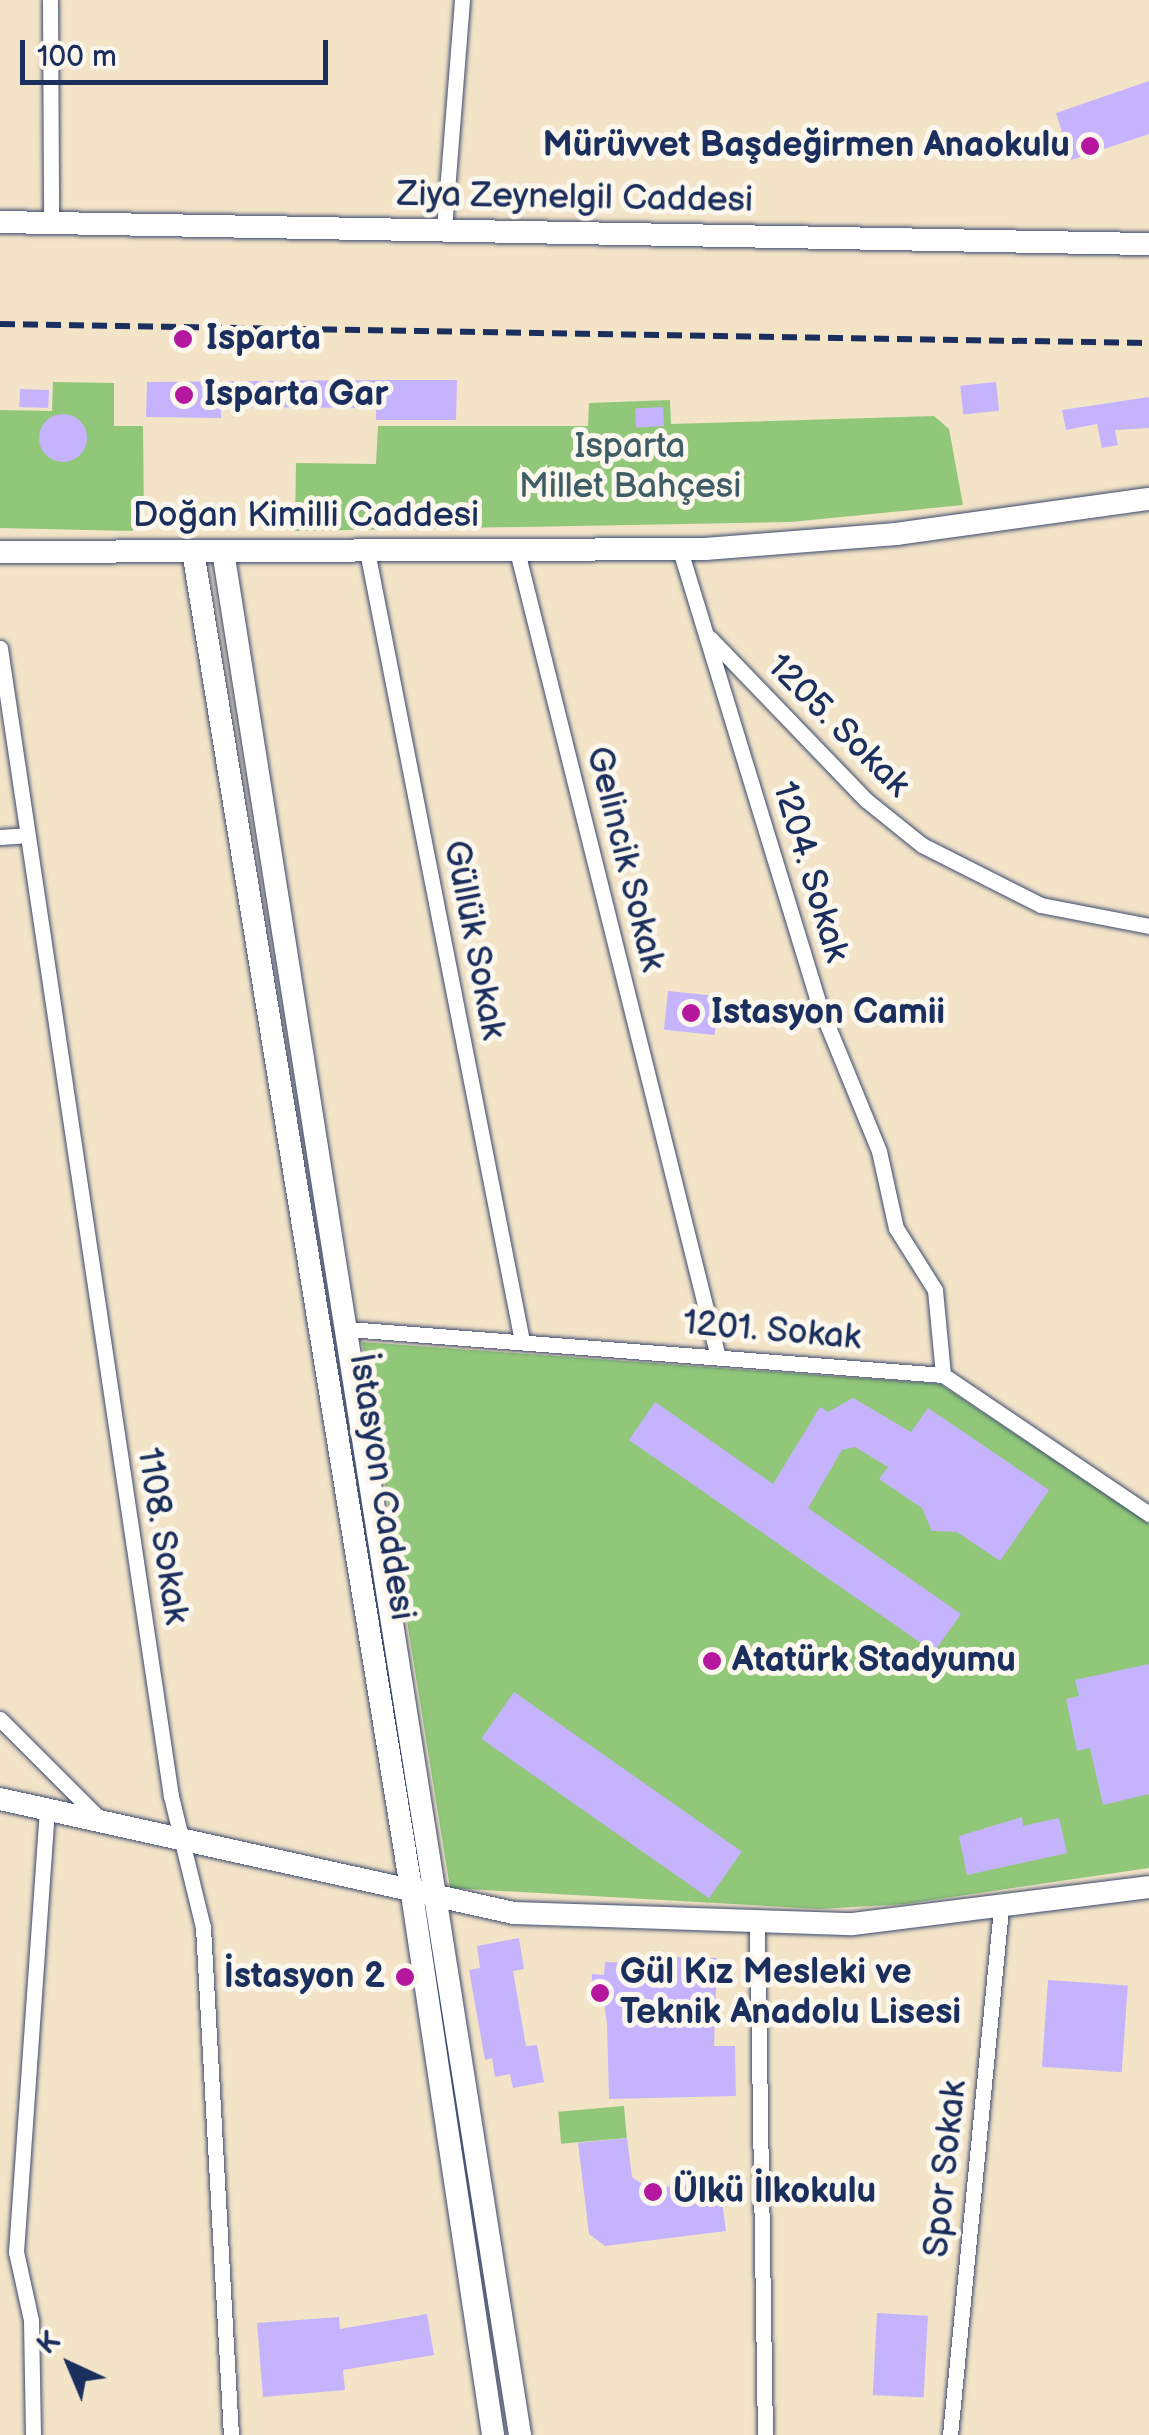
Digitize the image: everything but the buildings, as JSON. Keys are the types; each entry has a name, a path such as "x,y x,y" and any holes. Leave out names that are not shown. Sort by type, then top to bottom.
{"main road":[{"name":"Ziya Zeynelgil Caddesi","path":"0,222 1149,244"},
{"name":"Doğan Kimilli Caddesi","path":"0,552 680,550 896,534 1149,499"},
{"name":"İstasyon Caddesi","path":"192,551 412,1894 493,2435"},
{"name":"İstasyon Caddesi","path":"224,551 520,2435"},
{"path":"0,1799 99,1818 439,1901 514,1913 853,1924 1149,1888"}],"street":[{"path":"50,0 51,223"},
{"path":"444,230 462,0"},
{"name":"Gelincik Sokak","path":"517,550 718,1357"},
{"name":"1204. Sokak","path":"680,550 820,1007 879,1151 896,1228 935,1290 942,1375"},
{"name":"Güllük Sokak","path":"367,551 522,1341"},
{"name":"1205. Sokak","path":"707,635 866,800 933,851 1042,906 1149,926"},
{"name":"1108. Sokak","path":"0,648 182,1838 203,1926 231,2435"},
{"path":"0,837 26,836"},
{"name":"1201. Sokak","path":"348,1329 942,1375 1149,1514"},
{"path":"0,1719 99,1818"},
{"path":"33,2435 31,2320 8,2251 46,1808"},
{"name":"Spor Sokak","path":"950,2435 1002,1908"},
{"path":"757,1922 766,2435"}],"green space":[{"path":"53,382 114,383 114,426 143,426 144,519 132,531 0,528 0,410 52,411"},
{"name":"Isparta Millet Bahçesi","path":"670,400 671,424 934,416 949,429 963,505 791,522 295,531 296,463 376,464 378,426 588,426 589,403"},
{"path":"362,1342 940,1384 1149,1523 1149,1868 905,1904 820,1909 450,1888"},
{"path":"624,2106 627,2138 561,2144 558,2112"}],"railway":[{"path":"0,324 1147,343"}],"place":[{"name":"Mürüvvet Başdeğirmen Anaokulu","path":"1090,146"},
{"name":"Isparta","path":"183,339"},
{"name":"Isparta Gar","path":"184,395"},
{"name":"Istasyon Camii","path":"691,1013"},
{"name":"Atatürk Stadyumu","path":"712,1661"},
{"name":"İstasyon 2","path":"405,1977"},
{"name":"Gül Kız Mesleki ve Teknik Anadolu Lisesi","path":"600,1993"},
{"name":"Ülkü İlkokulu","path":"653,2192"}]}
